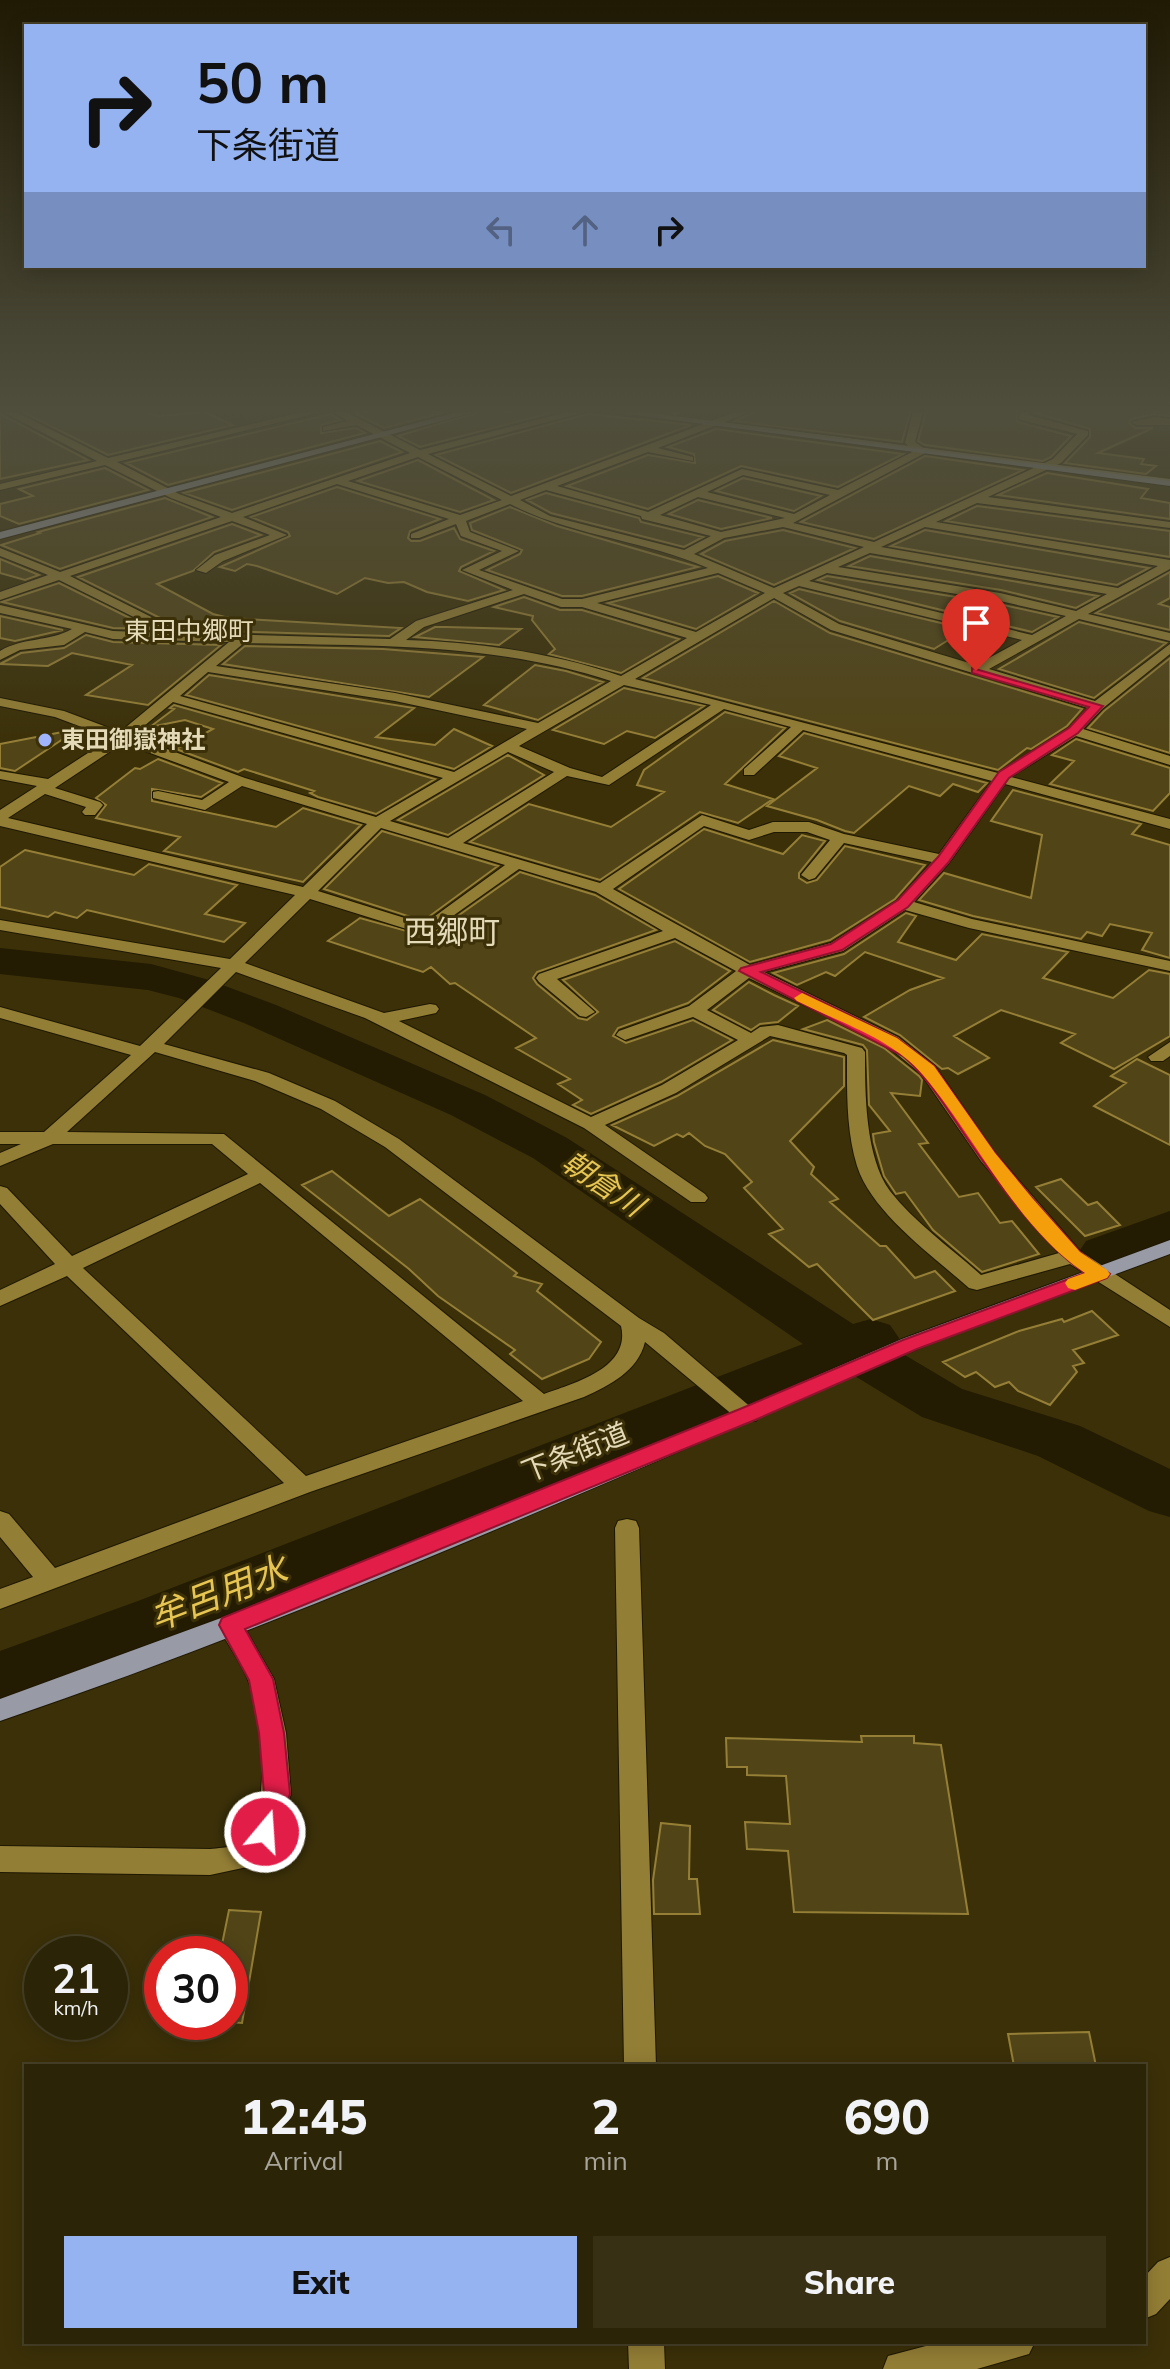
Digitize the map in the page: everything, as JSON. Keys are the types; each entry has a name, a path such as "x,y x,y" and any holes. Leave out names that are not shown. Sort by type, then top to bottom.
{"main road":[{"path":"0,528 24,523"},
{"path":"0,536 48,523"},
{"name":"下条街道","path":"0,1710 230,1625 747,1414 910,1344 1170,1247"}],"street":[{"path":"0,596 209,523"},
{"path":"202,570 219,558 281,535 246,523"},
{"path":"415,536 451,523"},
{"path":"461,523 465,534 513,551 468,570 561,603 582,603 719,569"},
{"path":"560,523 685,554 774,593 835,627 1097,706"},
{"path":"669,523 721,535"},
{"path":"685,554 721,535 777,523"},
{"path":"796,523 872,548 1120,592"},
{"path":"0,1160 48,1139 152,1046 379,821 774,593 923,523 1170,564"},
{"path":"0,552 58,575 180,635"},
{"path":"976,671 1170,564"},
{"path":"826,569 1000,597 1170,637"},
{"path":"798,582 1033,639"},
{"path":"392,644 420,624 525,590"},
{"path":"582,603 698,637"},
{"path":"0,609 113,635 180,635 470,648 582,667 624,681 1170,824"},
{"path":"0,656 17,646 59,642 82,629"},
{"path":"0,819 122,737 242,638"},
{"path":"625,1035 695,1010 747,971 837,947 903,904 943,860 1000,781 1047,745 1074,731 1097,706 1170,648"},
{"path":"205,668 395,697 540,728"},
{"path":"170,697 456,777"},
{"path":"0,702 59,714 240,781 453,842 602,889 747,971 892,1041 928,1070 988,1157 1073,1256 1170,1320"},
{"path":"508,747 565,771 604,782 721,705"},
{"path":"749,772 800,726"},
{"path":"1074,731 1170,761"},
{"path":"453,842 565,771"},
{"path":"0,775 48,786 95,805 90,812"},
{"path":"158,795 205,805 240,781"},
{"path":"0,819 305,892 426,930 518,863"},
{"path":"602,889 702,820 749,835 773,827 796,826 943,860"},
{"path":"809,875 840,838"},
{"path":"903,904 969,923 1170,966"},
{"path":"0,925 142,947 228,970 382,1019 591,1124 698,1198"},
{"path":"586,1012 545,978 678,931"},
{"path":"382,1019 430,1009"},
{"path":"695,1010 724,1028 753,1040"},
{"path":"0,1012 152,1046 262,1077 341,1112 392,1143 631,1323 656,1338 747,1414"},
{"path":"591,1124 669,1089 766,1031 780,1028 811,1041 842,1044 856,1052 856,1101 867,1166 880,1192 907,1221 977,1283 1073,1256"},
{"path":"0,1138 217,1138 540,1403"},
{"path":"0,1299 261,1175"},
{"path":"0,1192 68,1265 302,1486"},
{"path":"0,1599 609,1376 632,1351 635,1339 631,1323"},
{"path":"0,1520 51,1581"},
{"path":"627,1528 640,2064"},
{"path":"0,1859 210,1862 242,1857 265,1832 277,1794 272,1733 261,1679 230,1625"},
{"path":"1146,2300 1170,2274"},
{"path":"646,2344 647,2369"},
{"path":"901,2369 1008,2344"}],"building":[{"path":"73,523 196,523 60,569 1,545"},
{"path":"265,523 431,523 410,531 408,538 411,541 420,541 454,528 460,539 494,551 461,567 459,571 504,590 468,601 427,592 404,582 388,583 365,578 337,594 257,566 247,564 235,571 220,567 290,536 288,532"},
{"path":"470,523 548,523 698,567 582,596 562,596 487,570 520,554 522,550 472,530"},
{"path":"588,523 643,523 703,537 684,547"},
{"path":"699,523 751,523 721,529"},
{"path":"803,523 910,523 874,539"},
{"path":"956,523 1105,523 1170,531 1170,557"},
{"path":"232,524 261,535 214,552 193,571 157,584 213,614 229,618 401,628 389,636 184,630 78,577"},
{"path":"783,530 855,548 774,585 701,554 725,541"},
{"path":"925,530 1149,568 1117,585 891,546"},
{"path":"870,556 1098,596 1076,608 1001,590 849,566"},
{"path":"0,559 39,575 25,580 0,573"},
{"path":"1170,572 1170,598 1159,604 1170,607 1170,630 1096,613"},
{"path":"718,576 758,593 696,629 608,603"},
{"path":"827,576 999,604 1058,617 1032,632 818,580"},
{"path":"59,583 152,629 113,628 2,602"},
{"path":"799,589 966,629 934,649 840,621 790,593"},
{"path":"524,597 560,610 582,610 679,639 621,673 549,654 555,649 532,620 533,616 494,607"},
{"path":"774,601 830,633 1082,709 1067,726 1031,749 1027,748 998,770 643,678"},
{"path":"0,616 63,630 15,641 0,638"},
{"path":"1079,622 1166,643 1094,698 999,669"},
{"path":"435,627 521,629 499,645 415,637"},
{"path":"86,635 113,642 221,645 148,705 86,695 132,665 72,653 48,666 0,664 21,653 64,648"},
{"path":"245,646 383,649 483,657 429,697 223,664"},
{"path":"1170,658 1170,753 1088,728 1104,711"},
{"path":"535,665 603,682 538,720 484,705"},
{"path":"209,675 414,708 376,737 435,745 454,729 492,746 454,769 186,695"},
{"path":"624,688 704,706 655,738 627,731 604,744 553,730"},
{"path":"174,705 435,779 376,814 318,797 310,793 314,791 244,769 238,772 176,749 213,729 185,720 150,727 174,709 170,708"},
{"path":"725,712 785,728 725,784 773,799 738,823 700,812 600,880 470,842 529,804 611,827 664,792 637,785 644,770"},
{"path":"78,729 15,771 0,768 0,744"},
{"path":"804,733 987,783 978,792 953,784 940,796 909,786 854,833 845,831 767,806 817,768 779,756"},
{"path":"1076,739 1170,768 1170,793 1153,811 1050,784 1074,761 1052,755"},
{"path":"508,755 544,775 448,835 398,820"},
{"path":"158,759 222,783 201,797 152,789 152,801 276,827 303,808 361,825 303,882 164,851 180,837 96,818 106,805 96,798 135,768 140,769"},
{"path":"1013,790 1141,824 1132,834 1170,845 1170,958 1142,950 1152,933 1110,924 1102,936 1087,932 1081,939 973,916 919,900 944,873 1031,898 1042,835 991,821"},
{"path":"704,829 783,854 802,835 825,841 799,873 799,878 807,883 817,880 845,846 925,865 895,899 830,940 750,962 619,889"},
{"path":"382,831 498,866 423,921 324,889"},
{"path":"25,850 134,875 149,864 237,885 205,914 245,923 224,942 87,910 77,918 55,912 48,917 0,907 0,867"},
{"path":"520,872 595,895 656,930 537,972 533,978 537,984 578,1018 587,1020 598,1012 563,980 675,941 730,971 688,1003 618,1028 613,1036 626,1043 693,1020 732,1040 661,1082 591,1114 573,1105 582,1100 558,1084 570,1079 516,1048 536,1038 455,983 450,984 431,967 423,972 328,941 360,918 428,937"},
{"path":"906,913 916,916 898,942 956,960 982,934 1068,952 1043,978 1113,998 1149,970 1170,974 1170,1036 1114,1069 1061,1043 1075,1034 1001,1010 954,1036 989,1058 958,1074 948,1068 942,1069 900,1035 864,1017 910,990 943,978 865,952 835,976 826,972 797,985 773,973 844,954"},
{"path":"749,982 798,1006 778,1022 760,1024 751,1030 713,1010"},
{"path":"827,1020 884,1048 919,1076 922,1080 920,1096 891,1093 928,1143 919,1144 959,1197 978,1193 1000,1223 1012,1221 1039,1254 982,1272 933,1230 905,1192 896,1194 884,1176 874,1142 873,1134 890,1131 869,1105 867,1050 863,1045 803,1029"},
{"path":"773,1040 844,1057 844,1086 790,1141 814,1167 811,1174 838,1199 830,1202 880,1246 886,1246 915,1278 935,1271 955,1291 873,1320 817,1264 809,1267 769,1234 783,1229 744,1188 752,1182 725,1154 705,1146 689,1133 683,1137 677,1134 654,1146 612,1125 677,1096"},
{"path":"1137,1059 1170,1075 1170,1145 1094,1106 1126,1083 1111,1076"},
{"path":"332,1171 389,1216 420,1199 517,1273 514,1276 542,1284 537,1291 601,1342 589,1359 542,1379 510,1354 515,1350 438,1296 409,1269 302,1185"},
{"path":"1061,1179 1088,1205 1097,1202 1120,1225 1085,1236 1036,1187"},
{"path":"1092,1311 1118,1335 1073,1350 1084,1363 1073,1366 1077,1372 1050,1405 1018,1391 1009,1382 995,1387 976,1372 965,1377 943,1362 1019,1331 1062,1319 1064,1322"},
{"path":"861,1736 914,1736 914,1743 941,1745 968,1914 794,1912 788,1851 747,1849 745,1822 790,1824 786,1776 747,1775 747,1767 727,1767 726,1738 862,1742"},
{"path":"661,1823 690,1826 689,1879 697,1879 700,1914 654,1914 653,1880"},
{"path":"229,1910 261,1912 248,1988 248,1936 224,1936"},
{"path":"1089,2032 1096,2064 1014,2064 1008,2034"}],"waterway":[{"name":"朝倉川","path":"0,961 151,977 194,989 260,1014 468,1105 550,1148 849,1347"},
{"name":"牟呂用水","path":"1104,1253 1170,1227"},
{"name":"牟呂用水","path":"849,1347 871,1338"},
{"name":"牟呂用水","path":"0,1679 161,1619 849,1347"},
{"name":"朝倉川","path":"849,1347 942,1403 1059,1441 1170,1495"}],"slow traffic":[{"path":"802,998 892,1041 928,1070 988,1157 1026,1203 1073,1256 1101,1274 1075,1283"}],"place":[{"name":"東田御嶽神社","path":"45,740"}],"district":[{"name":"東田中郷町","path":"189,631"},
{"name":"西郷町","path":"452,932"}],"route":[{"path":"265,1832 277,1794 272,1733 261,1679 230,1625 748,1415 910,1344 1101,1274 1073,1256 1026,1203 988,1157 928,1070 909,1053 892,1041 747,971 837,947 903,904 943,860 1004,775 1047,745 1074,731 1097,706 976,671"}]}
